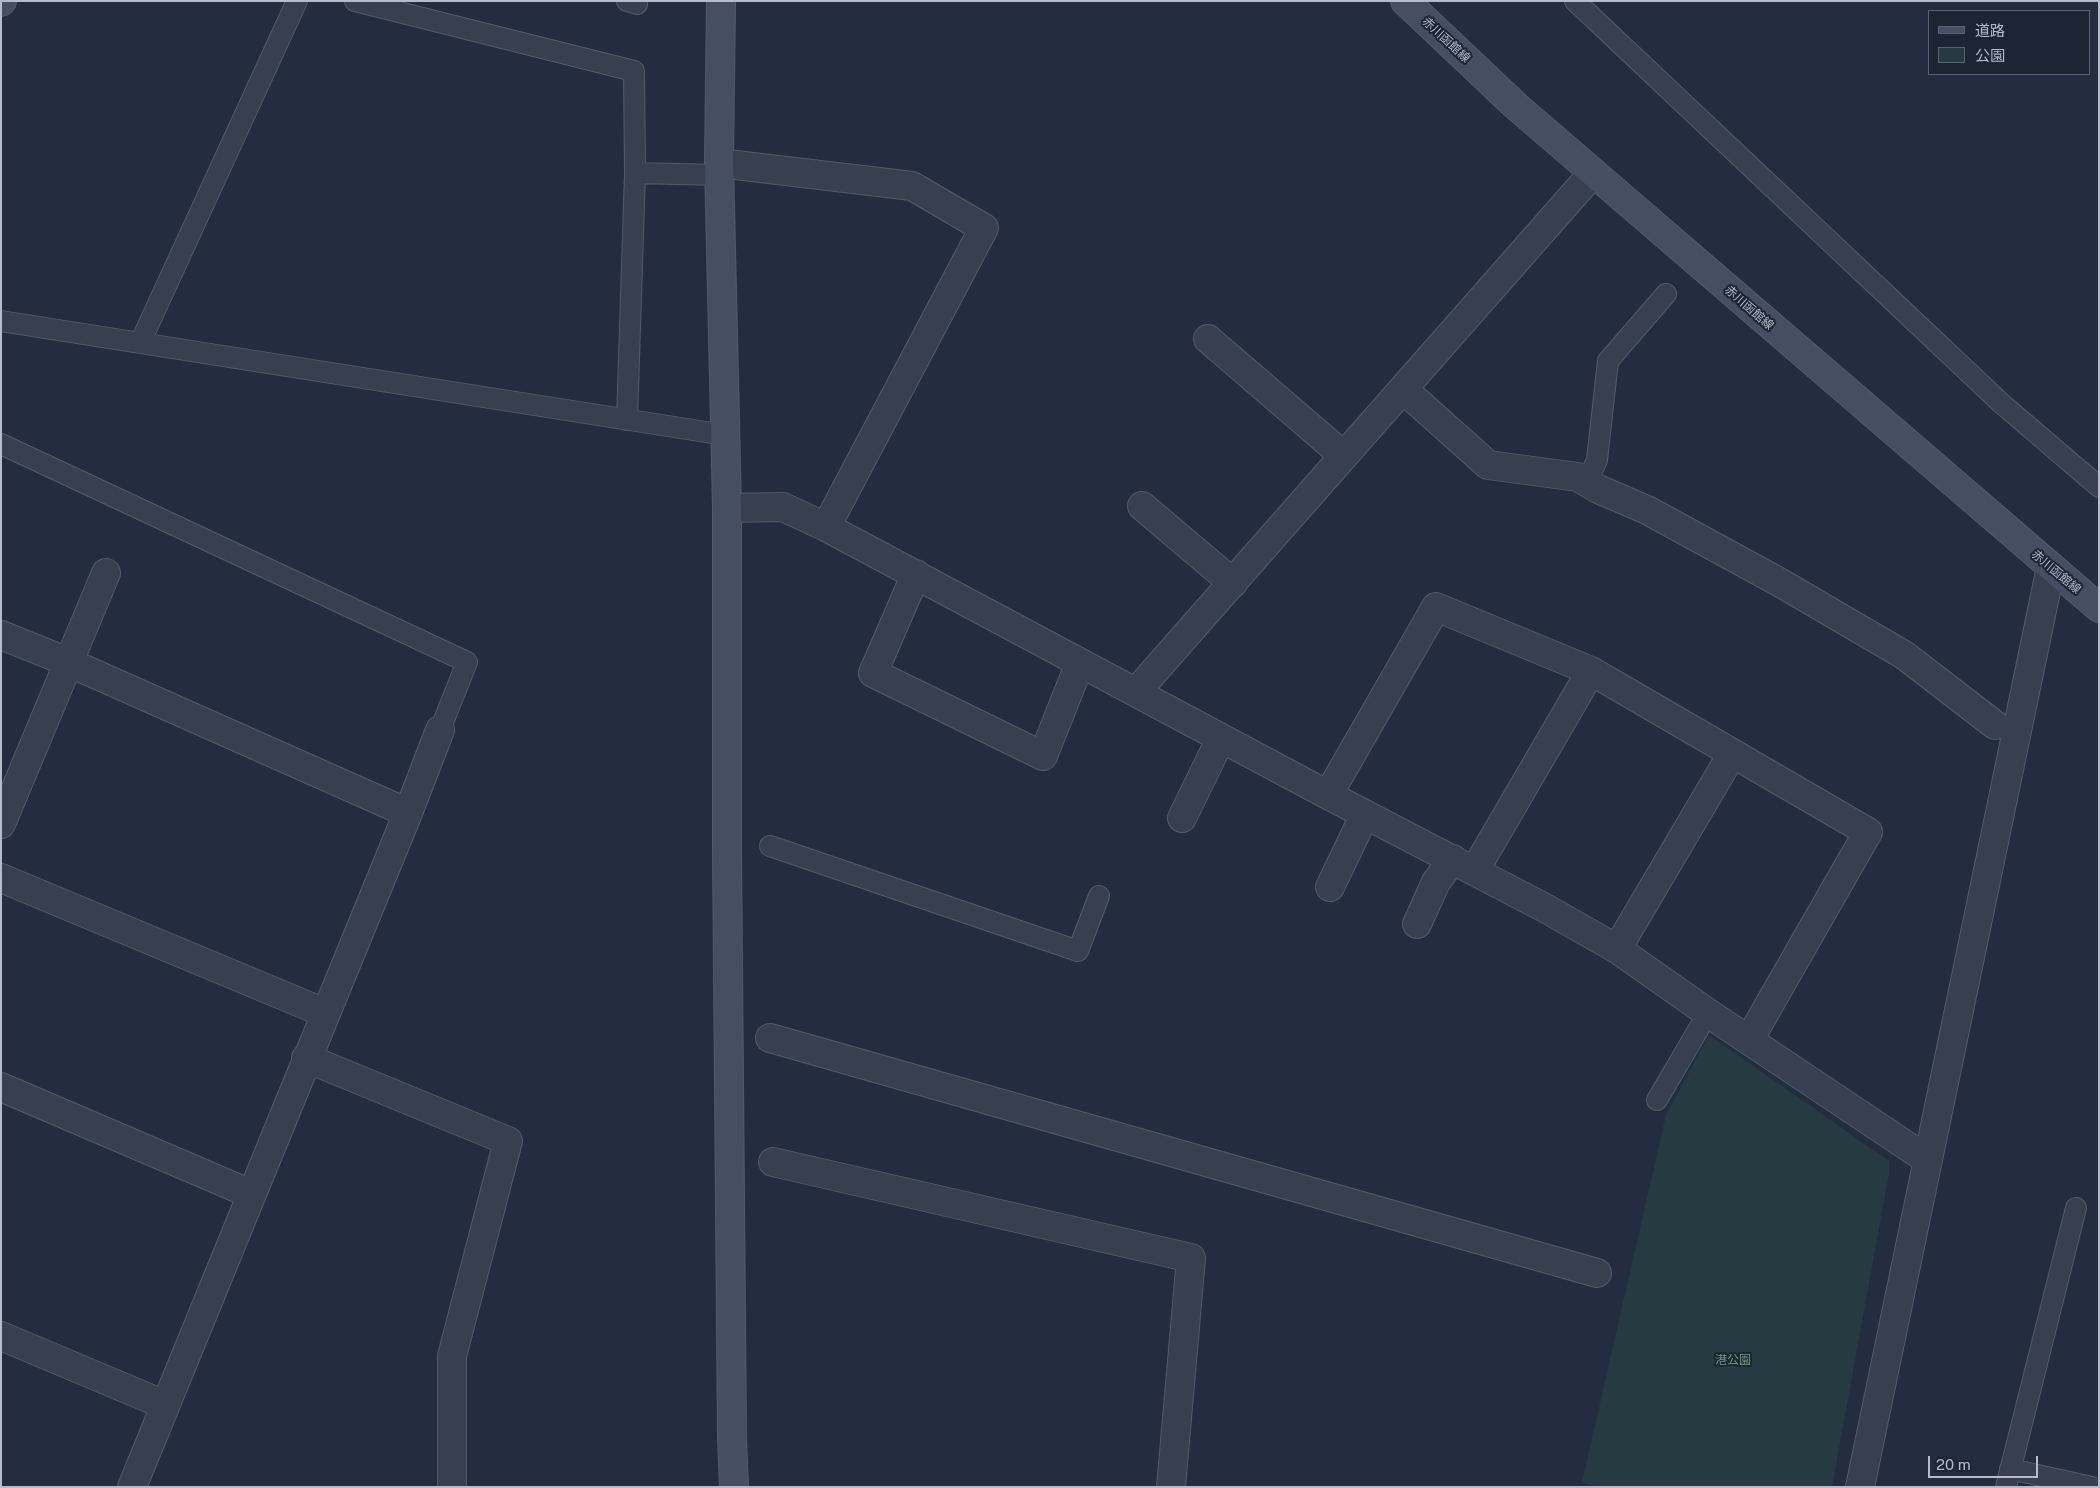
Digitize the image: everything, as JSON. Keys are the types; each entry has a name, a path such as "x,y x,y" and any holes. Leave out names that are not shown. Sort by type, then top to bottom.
{"street":[{"path":"721,1 719,169 727,508 728,939 734,1487"},
{"name":"赤川函館線","path":"1405,1 1516,106 2099,608"},
{"path":"719,169 912,186 984,228 826,527"},
{"path":"1136,692 1234,583 1593,173"},
{"path":"1208,339 1344,456"},
{"path":"1403,389 1488,464 1578,477 1598,489 1647,510 1779,582 1904,655 1995,725"},
{"path":"1142,506 1234,583"},
{"path":"727,508 783,507 826,527 1328,795 1594,934 1708,1013 1928,1160"},
{"path":"1860,1487 2051,567"},
{"path":"1,824 106,573"},
{"path":"916,574 873,673 1043,756 1080,663"},
{"path":"1328,795 1436,607 1591,671 1868,832 1749,1040"},
{"path":"1,635 68,662 408,813"},
{"path":"1417,924 1436,882 1464,865 1591,671"},
{"path":"132,1487 306,1058 408,813 440,730"},
{"path":"1182,818 1222,738"},
{"path":"1617,949 1732,754"},
{"path":"1330,887 1364,814"},
{"path":"1,878 325,1013"},
{"path":"770,1038 1597,1273"},
{"path":"306,1058 508,1142 452,1356 452,1487"},
{"path":"1,1088 251,1194"},
{"path":"773,1162 1191,1258 1171,1487"},
{"path":"1,1336 165,1405"}],"lane":[{"path":"140,343 297,1"},
{"path":"355,1 634,71 635,173 627,420"},
{"path":"1575,1 2001,403 2099,487"},
{"path":"635,173 719,169"},
{"path":"1587,482 1597,460 1608,361 1666,294"},
{"path":"1,322 725,435"},
{"path":"1,444 467,662 440,730"},
{"path":"770,846 1078,951 1099,896"},
{"path":"1657,1100 1708,1013"},
{"path":"2076,1208 2008,1478 2092,1487"}],"green space":[{"name":"港公園","path":"1709,1035 1889,1161 1889,1173 1832,1487 1596,1487 1582,1482 1666,1115"}]}
